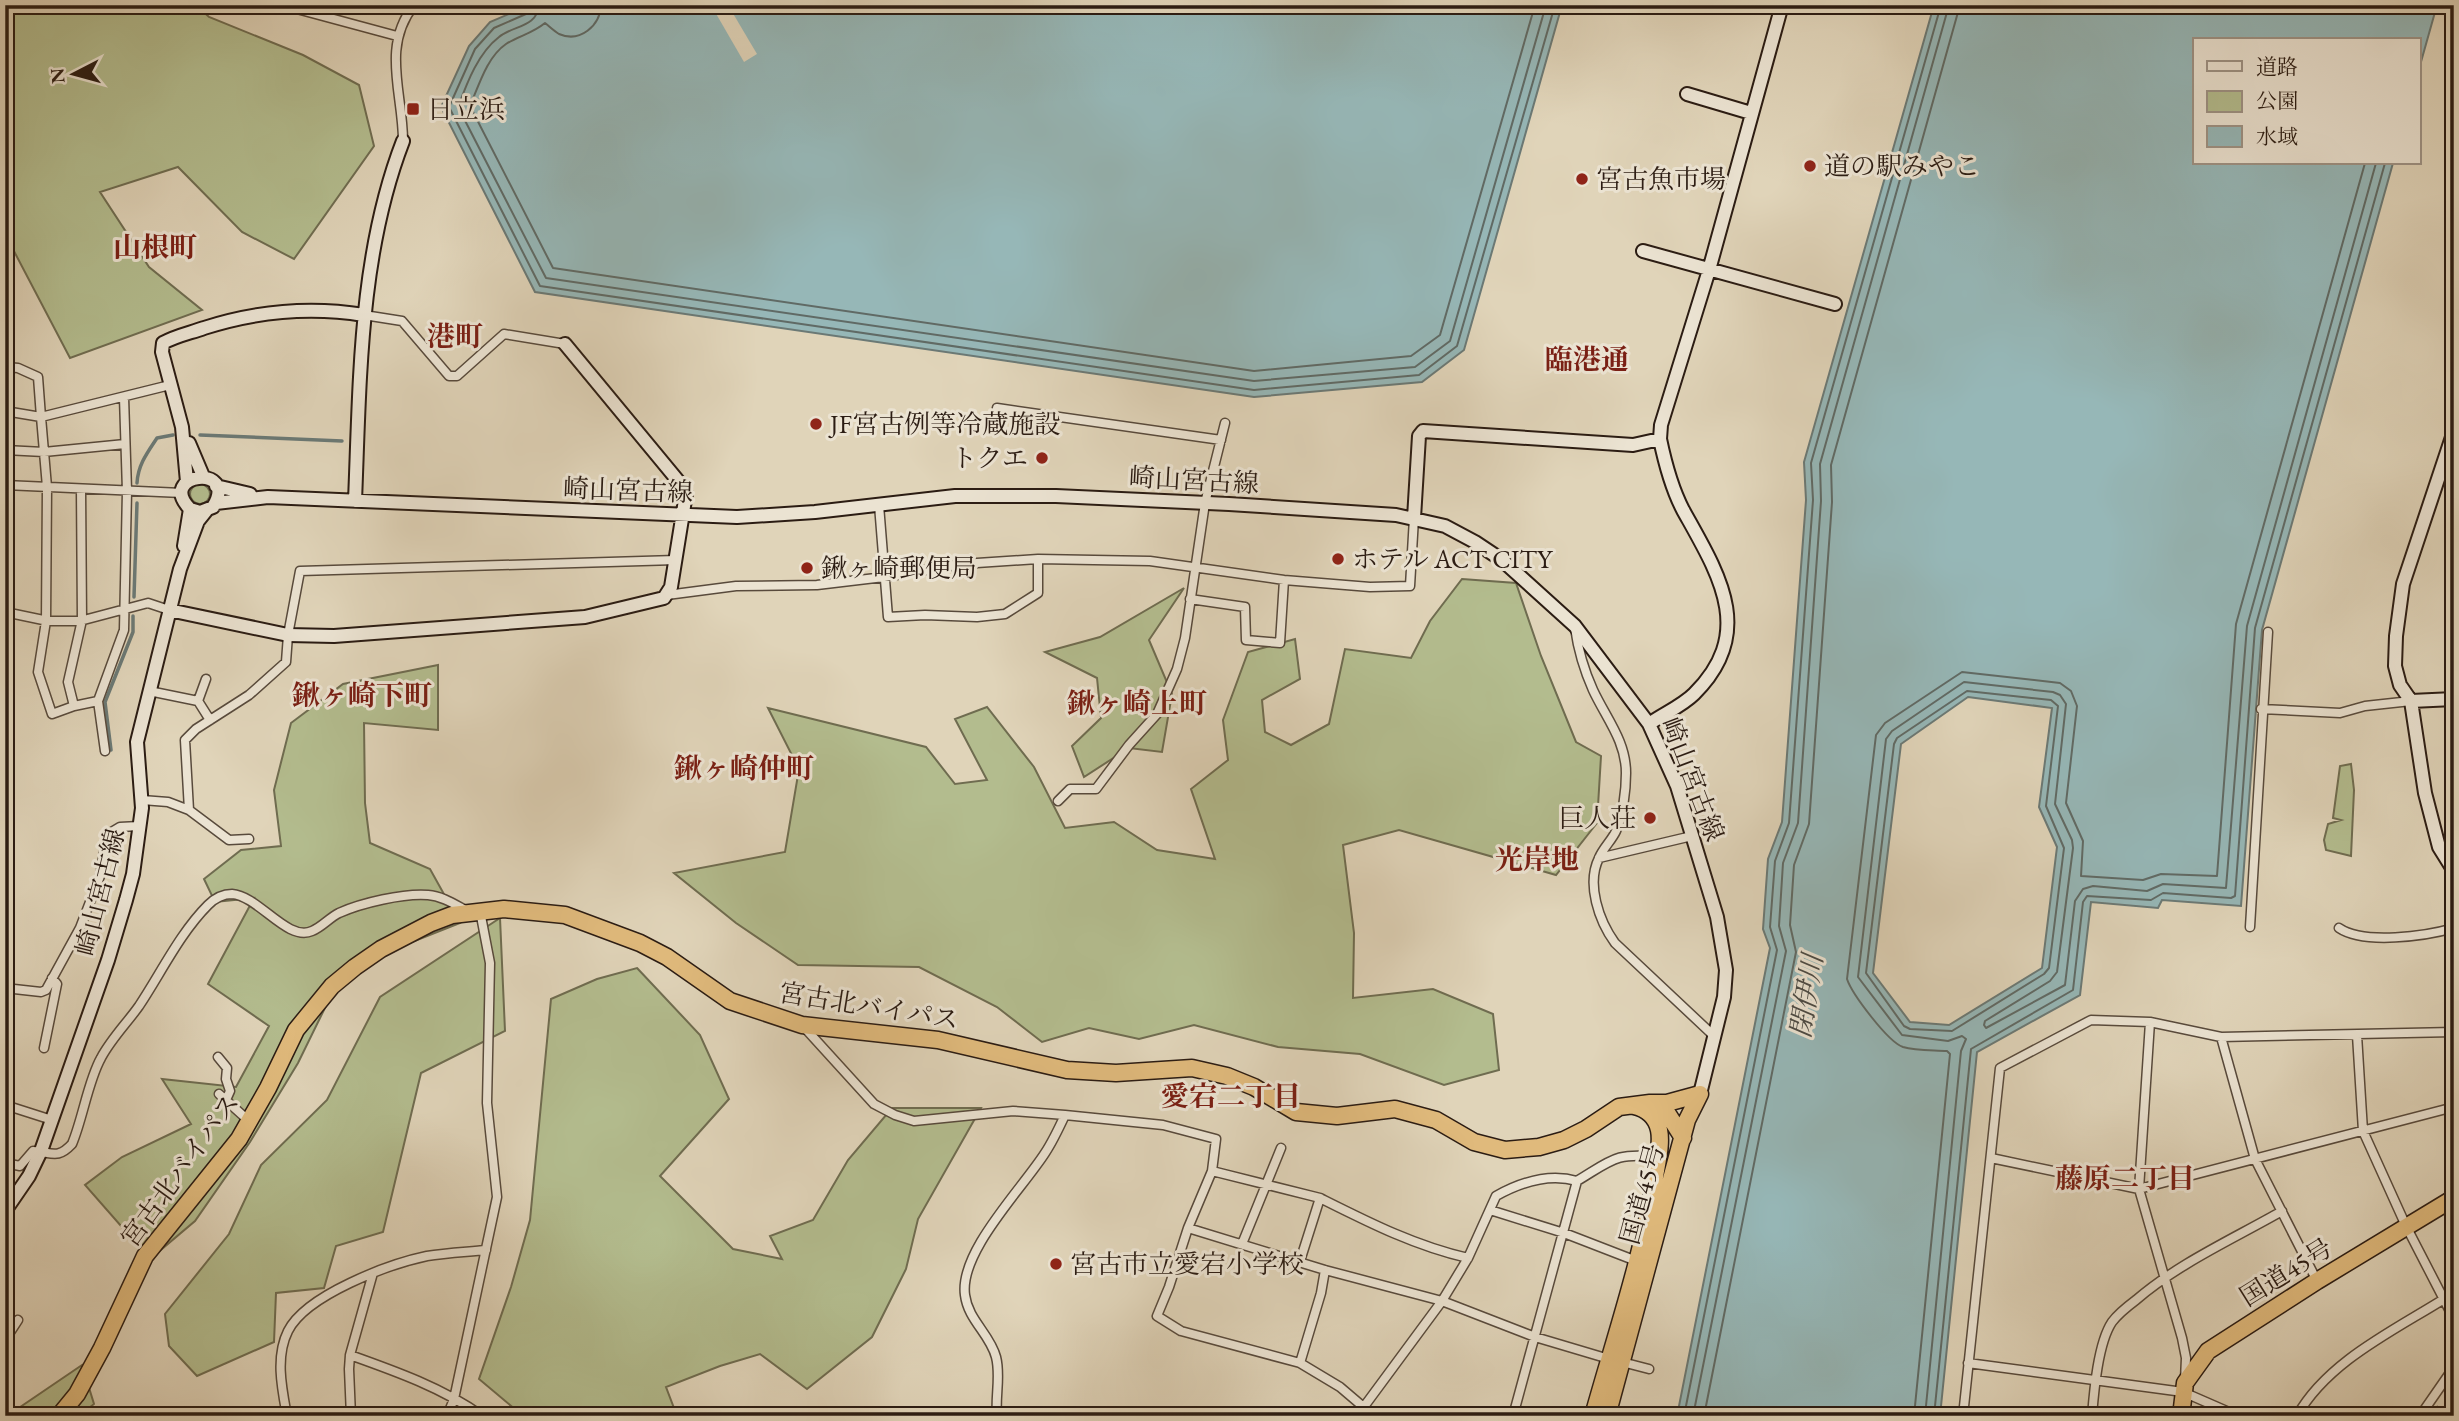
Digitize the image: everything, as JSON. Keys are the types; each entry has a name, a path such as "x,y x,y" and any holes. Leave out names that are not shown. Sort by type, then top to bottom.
{"highway":[{"name":"宮古北バイパス","path":"59,1416 77,1394 102,1348 145,1256 239,1139 296,1030 332,986 381,949 431,923 475,912 504,909 565,915 655,951 730,1001 802,1025 937,1040 1067,1070 1116,1073 1192,1068 1227,1076 1254,1087 1296,1112 1337,1116 1395,1109 1436,1120 1474,1142 1505,1150 1538,1147 1564,1140 1586,1129 1604,1115 1628,1105"},
{"path":"1652,1110 1700,1094"},
{"path":"1651,1202 1680,1126 1700,1094"},
{"name":"国道45号","path":"1594,1416 1615,1361 1680,1126 1667,1111 1628,1105"},
{"name":"国道45号","path":"1643,1263 1660,1131 1652,1110"},
{"name":"国道45号","path":"2184,1387 2207,1351 2454,1198"},
{"name":"国道45号","path":"1607,1416 1615,1361"},
{"path":"2181,1416 2184,1387"}],"street":[{"path":"282,5 397,36"},
{"path":"355,501 363,315 389,182 403,141 394,51 397,36 414,5"},
{"path":"1649,724 1691,697 1706,681 1717,664 1729,624 1717,575 1668,474 1660,439 1661,425 1709,270 1782,5"},
{"path":"1687,94 1751,113"},
{"path":"1643,251 1835,304"},
{"path":"5,485 127,491 185,487 194,477 203,476 181,427 161,348 166,341 254,314 318,309 402,321 449,376 457,376 504,334 565,344 684,488 676,560 667,595"},
{"path":"7,368 18,368 38,377 47,486 46,621 38,665 39,678 52,714 74,705 98,701"},
{"path":"5,411 41,417 170,385"},
{"path":"105,751 98,701 124,630 127,491 124,397"},
{"path":"997,408 1221,440"},
{"path":"1058,801 1070,789 1096,789 1129,745 1157,714 1177,668 1185,638 1205,503 1225,423"},
{"path":"181,427 184,502 190,509 205,511"},
{"path":"5,612 46,621 82,620 148,603 169,610 288,635 342,636 559,620 607,612 667,595 736,586 817,585 884,578 962,564 1038,559 1150,561 1284,580 1370,587 1410,586 1419,436 1423,431 1633,445 1660,439"},
{"path":"2454,431 2403,584 2395,666 2400,685 2411,701 2425,793 2439,847 2454,871"},
{"path":"5,450 44,452 125,444"},
{"name":"崎山宮古線","path":"203,476 216,486 268,497"},
{"path":"216,486 216,503"},
{"path":"74,705 68,682 82,620 81,489"},
{"name":"崎山宮古線","path":"5,1211 29,1177 41,1151 108,960 126,900 133,874 142,800 137,742 180,569 198,521 205,511 216,503 268,497 682,516 784,514 955,496 1056,496 1396,515 1445,526 1502,560 1575,626 1649,724 1677,786 1717,917 1726,970 1724,997 1700,1094"},
{"path":"879,505 888,617 977,617 1005,614 1038,593 1038,559"},
{"name":"崎山宮古線","path":"180,569 190,509"},
{"path":"188,810 185,740 249,695 286,662 288,635 300,571 676,560"},
{"path":"1190,599 1245,607 1246,640 1280,643 1284,580"},
{"path":"1575,626 1580,653 1593,690 1623,750 1626,772 1616,830 1598,858 1594,870 1597,906 1607,932 1615,943 1714,1036"},
{"path":"2250,927 2268,632"},
{"path":"198,701 206,679"},
{"path":"149,691 198,701 210,720"},
{"path":"2262,709 2340,713 2365,706 2454,699"},
{"path":"142,800 168,802 188,810 229,840 249,839"},
{"path":"5,988 41,992 46,990 80,928 100,876 110,833 120,827 139,827"},
{"path":"1598,858 1692,836"},
{"path":"5,1163 20,1166 33,1151 57,1155 72,1144 100,1059 196,921 208,905 223,895 241,897 257,904 285,926 302,932 313,931 341,912 412,895 445,899 475,912 490,963 487,1103 497,1197 454,1399 447,1416"},
{"path":"2339,928 2354,935 2371,937 2454,928"},
{"path":"44,1048 57,984 52,978"},
{"path":"1963,1416 2000,1068 2091,1020 2150,1022 2221,1037 2453,1033"},
{"path":"2150,1022 2139,1189 2186,1358 2184,1387"},
{"path":"802,1025 874,1104 914,1121 1013,1111 1163,1125 1216,1139 1212,1171 1188,1228 1157,1316 1181,1331 1300,1363 1340,1387 1374,1416"},
{"path":"2357,1035 2362,1131 2406,1226 2454,1319"},
{"path":"2221,1037 2255,1158 2317,1281"},
{"path":"218,1057 227,1068 226,1079 230,1091 222,1097 249,1121"},
{"path":"5,1105 52,1120"},
{"path":"1991,1158 2139,1189 2454,1107"},
{"path":"997,1416 995,1399 999,1379 996,1357 967,1306 965,1279 977,1246 1046,1152 1065,1115"},
{"path":"1242,1244 1281,1148"},
{"path":"1363,1408 1442,1301 1468,1258 1496,1196 1519,1185 1551,1177 1577,1181 1619,1156 1658,1157"},
{"path":"1212,1171 1320,1198 1395,1234 1442,1252 1468,1258"},
{"path":"1513,1416 1577,1181"},
{"path":"1300,1261 1320,1198"},
{"path":"1490,1210 1564,1233 1643,1263"},
{"path":"2092,1416 2095,1380 2112,1323 2165,1276 2282,1211"},
{"path":"1188,1228 1325,1270 1442,1301 1535,1337 1649,1369"},
{"path":"287,1416 280,1380 281,1357 287,1332 297,1318 316,1302 353,1281 427,1256 485,1250"},
{"path":"1300,1363 1321,1293 1325,1270"},
{"path":"351,1416 350,1355 373,1273"},
{"path":"2297,1416 2316,1386 2366,1348 2444,1299"},
{"path":"5,1340 18,1320"},
{"path":"350,1355 396,1372 454,1399 482,1416"},
{"path":"1968,1363 2095,1380 2184,1387 2238,1416"},
{"path":"2420,1416 2454,1367"}],"green space":[{"path":"5,5 196,5 209,17 303,55 359,85 374,146 294,259 242,232 178,167 100,192 149,267 202,310 70,358 5,234"},
{"path":"200,484 207,487 210,494 207,501 200,504 193,501 190,494 193,487"},
{"path":"1462,579 1516,583 1541,656 1576,742 1601,756 1597,823 1556,875 1399,830 1343,845 1354,933 1353,998 1433,989 1493,1014 1499,1070 1444,1085 1360,1054 1278,1047 1194,1025 1139,1039 1089,1028 1042,1042 997,1007 919,967 798,965 736,923 674,873 785,852 799,769 768,708 926,747 955,784 987,780 955,719 987,707 1034,767 1065,828 1114,822 1157,850 1215,859 1191,789 1228,760 1223,720 1248,652 1295,639 1300,679 1262,700 1265,732 1291,745 1329,724 1345,649 1411,658 1430,621"},
{"path":"1184,588 1149,640 1172,694 1162,752 1129,748 1084,777 1072,746 1101,718 1097,678 1045,652 1100,637"},
{"path":"438,665 438,730 364,723 365,803 370,843 430,869 460,923 344,969 298,1063 250,1142 195,1221 150,1259 85,1185 122,1157 191,1124 162,1079 236,1087 269,1026 208,984 254,898 215,902 204,879 241,850 281,846 274,790 291,723 343,684"},
{"path":"2351,764 2354,790 2351,856 2326,850 2324,840 2328,824 2341,820 2333,818 2340,766"},
{"path":"500,918 505,1031 421,1073 383,1232 336,1246 324,1288 276,1293 274,1342 197,1376 169,1346 165,1314 229,1234 261,1165 327,1100 380,997"},
{"path":"637,968 700,1035 729,1099 660,1176 733,1249 782,1259 770,1236 813,1220 848,1160 892,1108 981,1108 918,1219 906,1269 872,1337 807,1389 760,1354 666,1387 677,1416 523,1416 479,1379 511,1287 530,1220 551,999 597,979"},
{"path":"82,1365 94,1404 79,1416 7,1416"}],"water":[{"path":"530,5 566,5 570,10 581,5 1562,5 1464,350 1422,382 1254,397 535,292 441,107 469,46 490,22"},
{"name":"閉伊川","path":"1934,5 2437,5 2420,65 2420,38 2193,38 2193,164 2393,164 2262,630 2241,906 2162,900 2158,908 2091,902 2080,995 1977,1052 1940,1416 1677,1416 1770,948 1763,929 1768,859 1782,822 1806,500 1804,462","holes":["1968,697 2052,708 2039,807 2057,847 2042,968 1949,1025 1910,1022 1873,973 1901,744"]}],"pier":[{"path":"711,5 728,5 757,54 744,62"}],"waterway":[{"path":"137,483 141,465 157,438 173,435"},
{"path":"200,435 342,441"},
{"path":"134,597 137,503"},
{"path":"111,750 105,702 133,632 133,616"}],"railway":[{"path":"2431,1416 2454,1387"}],"place":[{"name":"日立浜","path":"413,109"},
{"name":"道の駅みやこ","path":"1810,166"},
{"name":"宮古魚市場","path":"1582,179"},
{"name":"JF宮古例等冷蔵施設","path":"816,424"},
{"name":"トクエ","path":"1042,458"},
{"name":"ホテル ACT CITY","path":"1338,559"},
{"name":"鍬ヶ崎郵便局","path":"807,568"},
{"name":"巨人荘","path":"1650,818"},
{"name":"宮古市立愛宕小学校","path":"1056,1264"}],"district":[{"name":"山根町","path":"155,247"},
{"name":"港町","path":"455,336"},
{"name":"臨港通","path":"1587,359"},
{"name":"鍬ヶ崎下町","path":"362,695"},
{"name":"鍬ヶ崎上町","path":"1137,703"},
{"name":"鍬ヶ崎仲町","path":"744,768"},
{"name":"光岸地","path":"1537,859"},
{"name":"愛宕二丁目","path":"1231,1096"},
{"name":"藤原二丁目","path":"2125,1178"}]}
